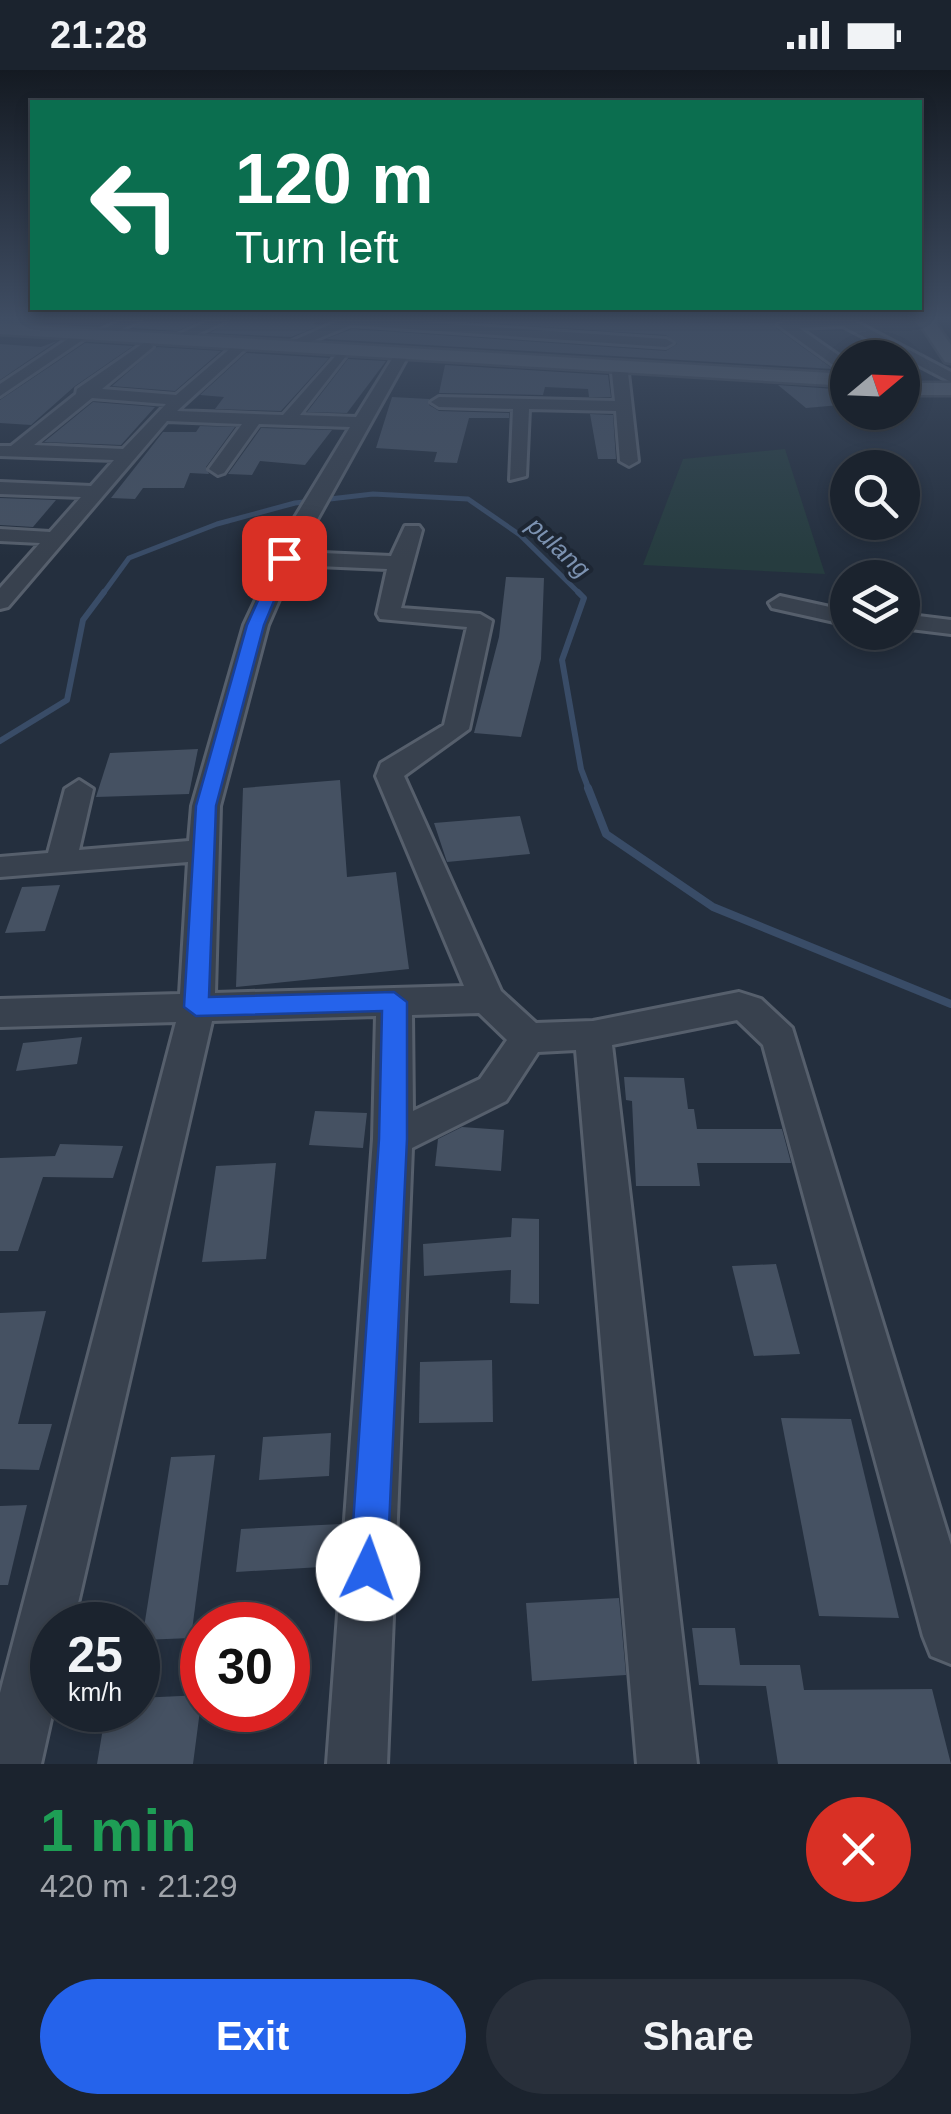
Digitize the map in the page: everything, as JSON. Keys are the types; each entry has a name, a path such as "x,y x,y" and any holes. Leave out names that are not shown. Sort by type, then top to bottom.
{"street":[{"path":"9,450 74,400"},
{"path":"4,593 162,416 181,400"},
{"path":"288,420 304,400"},
{"path":"11,1764 196,1007 206,806 256,625 284,558 374,400"},
{"path":"620,400 628,461"},
{"path":"439,402 620,406"},
{"path":"517,476 521,406"},
{"path":"162,416 361,422"},
{"path":"218,469 254,419"},
{"path":"9,450 128,455"},
{"path":"0,488 95,492"},
{"path":"412,530 398,563 388,614 480,621 456,729 391,769 390,776 486,999 528,1038 593,1035 739,1006 748,1008 779,1038 951,1636"},
{"path":"0,535 56,538"},
{"path":"284,558 398,563"},
{"path":"780,603 830,614"},
{"path":"920,623 951,627"},
{"path":"60,864 78,788"},
{"path":"0,868 206,850"},
{"path":"0,1013 486,999"},
{"path":"357,1764 393,1139 394,1002"},
{"path":"593,1035 667,1764"},
{"path":"393,1139 493,1090 528,1038"}],"green space":[{"path":"785,449 825,574 643,565 683,459"}],"building":[{"path":"0,400 59,400 31,425 0,423"},
{"path":"222,400 291,400 281,411 215,409"},
{"path":"316,400 357,400 347,413 307,412"},
{"path":"391,400 429,400 429,405 439,411 509,413 509,418 469,418 457,463 434,462 437,452 376,448"},
{"path":"796,400 830,400 830,406 806,408"},
{"path":"93,402 155,407 121,445 44,442"},
{"path":"590,414 613,415 616,459 598,459"},
{"path":"200,426 235,427 206,467 209,474 190,473 184,488 143,488 135,499 111,498 163,432 196,432"},
{"path":"261,428 332,430 305,465 260,461 252,475 228,474"},
{"path":"0,498 56,500 33,527 0,525"},
{"path":"506,577 544,578 541,659 521,737 474,733 499,637"},
{"path":"198,749 189,794 96,797 110,753"},
{"path":"340,780 347,877 396,872 409,969 236,987 243,788"},
{"path":"520,816 530,854 447,862 434,823"},
{"path":"60,885 45,931 5,933 22,887"},
{"path":"82,1037 77,1064 16,1071 23,1043"},
{"path":"624,1077 684,1078 688,1109 694,1109 697,1129 782,1129 791,1163 697,1163 700,1186 636,1186 632,1101 626,1100"},
{"path":"315,1111 367,1113 363,1148 309,1145"},
{"path":"462,1127 504,1130 501,1171 435,1166 438,1139"},
{"path":"60,1144 123,1146 113,1178 43,1177 18,1251 0,1251 0,1158 55,1156"},
{"path":"276,1163 266,1259 202,1262 216,1166"},
{"path":"512,1218 539,1219 539,1304 510,1303 511,1270 424,1276 423,1244 511,1237"},
{"path":"776,1264 800,1354 754,1356 732,1266"},
{"path":"46,1311 18,1424 52,1424 39,1470 0,1469 0,1313"},
{"path":"492,1360 493,1422 419,1423 420,1362"},
{"path":"781,1418 851,1419 899,1618 819,1616"},
{"path":"331,1433 329,1476 259,1480 263,1437"},
{"path":"215,1455 196,1602 180,1602 180,1638 160,1639 160,1602 148,1602 171,1457"},
{"path":"27,1505 8,1585 0,1585 0,1506"},
{"path":"341,1524 338,1566 236,1572 241,1529"},
{"path":"619,1598 626,1675 532,1681 526,1603"},
{"path":"692,1628 735,1628 740,1665 800,1665 804,1690 932,1689 951,1764 778,1764 766,1686 699,1685"},
{"path":"180,1696 180,1732 197,1732 193,1764 97,1764 102,1732 160,1732 160,1697"}],"waterway":[{"name":"pulang","path":"102,595 129,558 217,524 295,503 373,494 468,499 520,535 581,595"},
{"name":"pulang","path":"0,741 67,700 83,620 104,592"},
{"name":"pulang","path":"578,592 581,595"},
{"name":"pulang","path":"581,595 584,598 562,660 581,769 589,790"},
{"name":"pulang","path":"588,788 606,834 713,907 951,1004"}],"route":[{"path":"284,558 256,625 206,806 196,1007 394,1002 393,1139 368,1569"}]}
